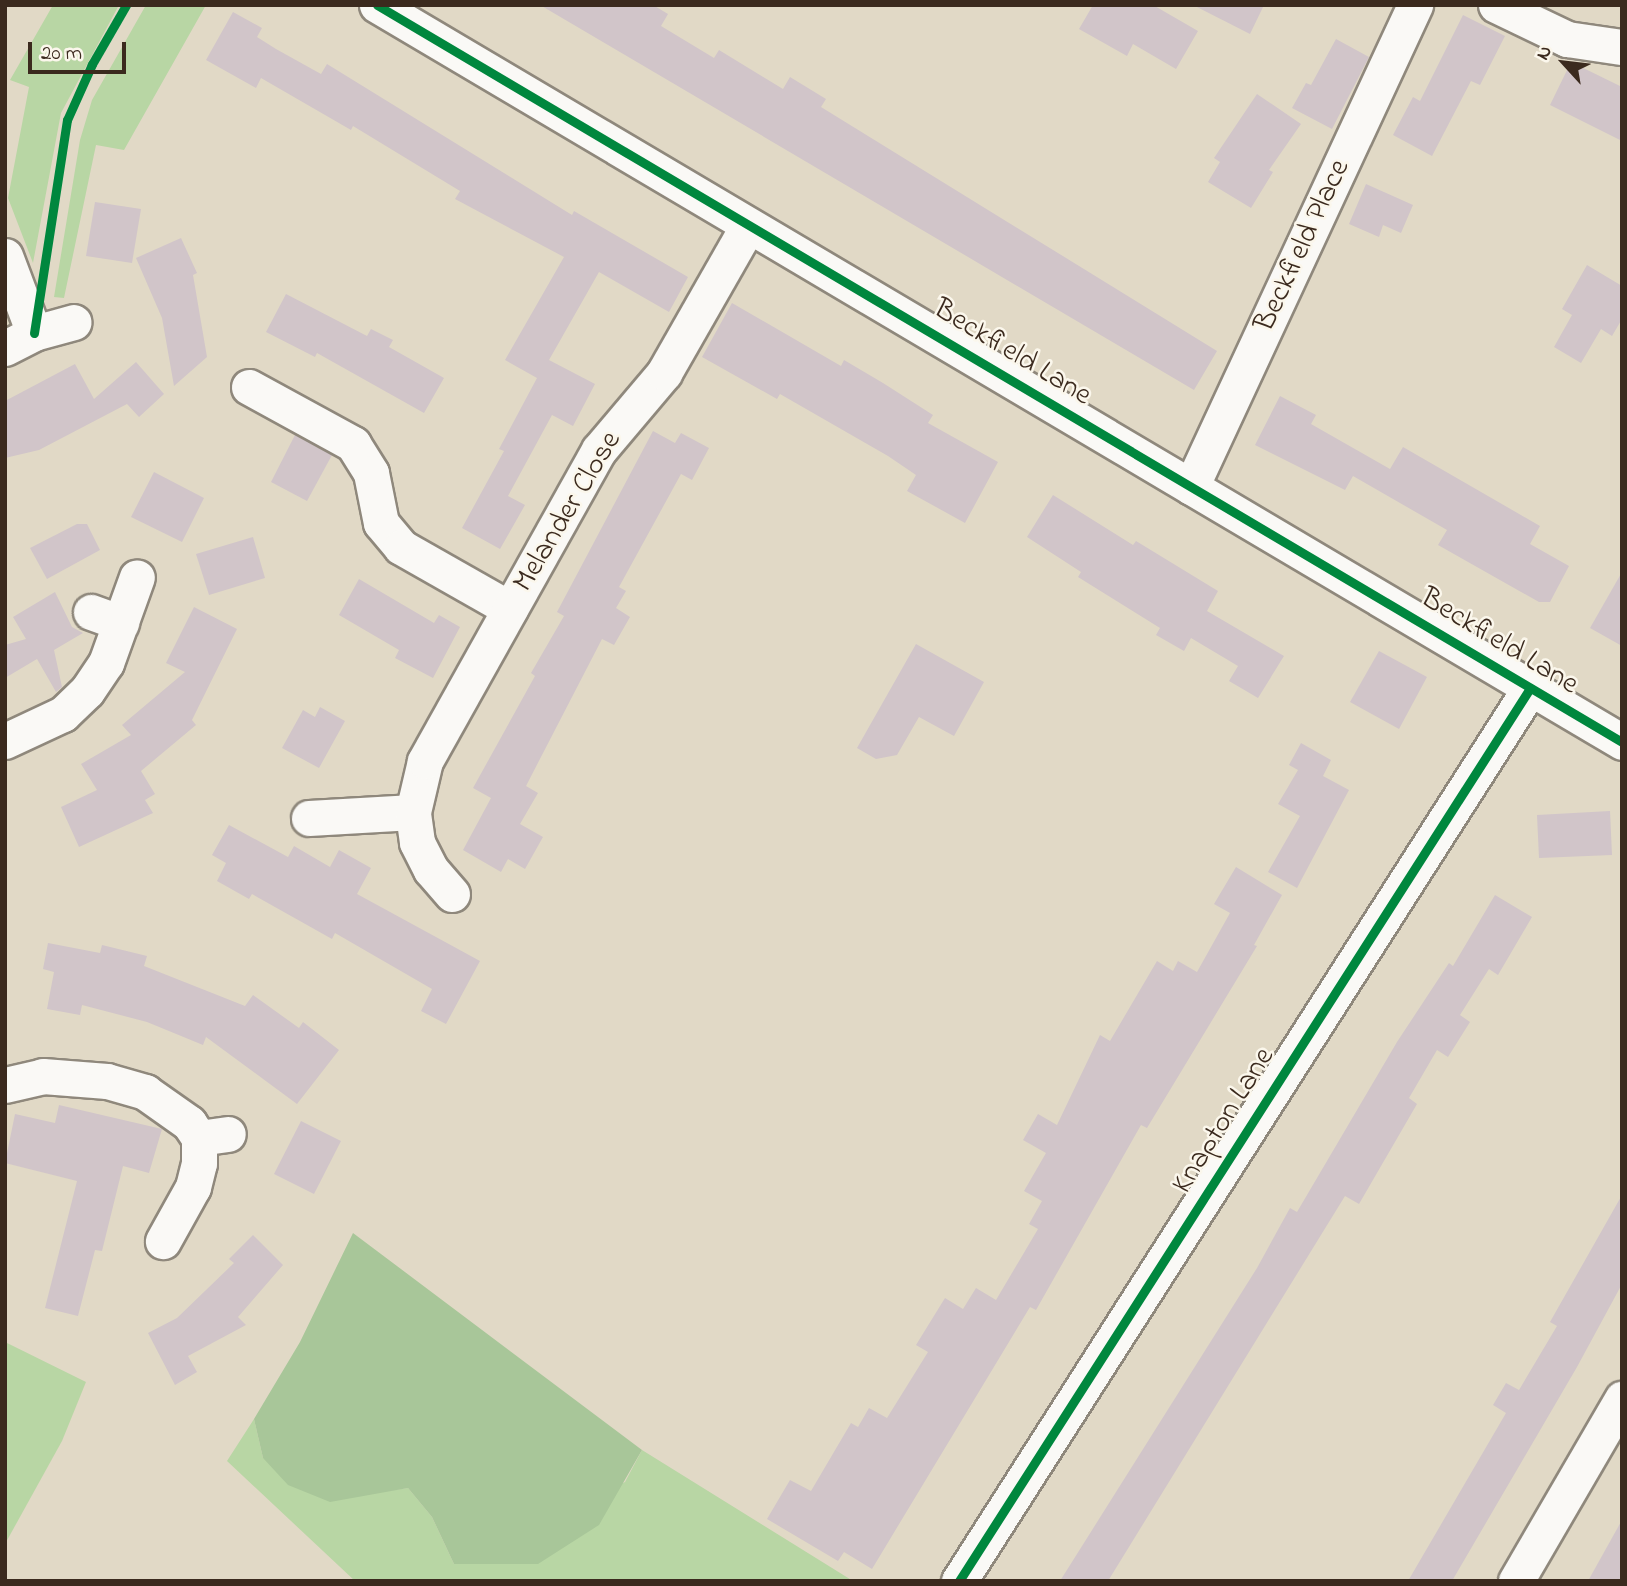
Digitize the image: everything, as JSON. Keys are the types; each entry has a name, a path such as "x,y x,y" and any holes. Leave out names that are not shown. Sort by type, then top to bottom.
{"street":[{"name":"Beckfield Lane","path":"377,5 1622,742"},
{"name":"Beckfield Place","path":"1191,487 1416,5"},
{"path":"1496,5 1567,39 1622,47"},
{"name":"Melander Close","path":"452,894 431,870 417,842 413,812 425,761 599,450 664,373 748,226"},
{"path":"5,256 19,340 74,322"},
{"path":"249,387 353,444 371,473 381,523 401,547 510,609"},
{"path":"5,741 62,714 87,691 106,663 106,617 137,578"},
{"name":"Knapton Lane","path":"959,1581 1530,688"},
{"path":"309,818 413,812"},
{"path":"5,1085 43,1076 107,1081 145,1092 214,1136 193,1187 163,1241"},
{"path":"1516,1581 1622,1399"}],"green space":[{"path":"53,5 119,5 61,113 33,263 8,198 29,87 10,80"},
{"path":"146,5 206,5 124,150 96,145 64,298 54,297 80,140 92,100"},
{"path":"353,1233 642,1450 599,1525 538,1564 454,1564 432,1517 408,1488 330,1502 288,1485 263,1458 254,1419 300,1342"},
{"path":"5,1342 86,1382 62,1441 5,1544"},
{"path":"254,1419 263,1458 372,1493 408,1488 432,1517 454,1564 625,1482 642,1450 853,1581 355,1581 227,1461"}],"building":[{"path":"540,5 653,5 668,14 661,26 714,58 719,50 783,89 790,77 826,99 821,107 1217,351 1194,390"},
{"path":"1093,5 1153,5 1198,31 1176,69 1133,44 1127,56 1079,29"},
{"path":"1193,5 1264,5 1250,34"},
{"path":"233,12 262,28 257,37 276,49 321,74 327,64 572,215 574,211 688,277 669,312 599,272 549,360 595,384 573,426 552,415 508,496 525,505 500,549 462,528 504,451 499,449 537,378 505,360 564,257 455,199 460,191 353,126 351,130 261,78 256,88 206,60"},
{"path":"1463,15 1505,36 1480,85 1471,81 1432,156 1393,135 1413,97 1420,101"},
{"path":"1336,39 1369,57 1332,129 1292,108 1306,83 1311,85"},
{"path":"1571,62 1622,87 1622,141 1550,105"},
{"path":"1257,94 1301,124 1269,170 1273,172 1251,208 1208,182 1220,162 1214,158"},
{"path":"1366,184 1413,205 1401,233 1383,225 1379,237 1349,224"},
{"path":"95,202 141,209 132,263 86,256"},
{"path":"181,238 197,273 193,275 207,357 174,386 162,318 136,258"},
{"path":"1587,265 1622,286 1622,319 1612,336 1601,329 1581,363 1554,347 1572,315 1562,309"},
{"path":"286,294 367,336 371,329 393,340 389,347 444,378 424,413 317,353 315,357 266,332"},
{"path":"732,303 841,366 844,360 883,383 933,415 928,423 998,462 965,523 907,491 916,475 888,456 780,394 777,399 702,357"},
{"path":"136,362 164,394 139,417 127,404 39,450 5,458 5,401 75,364 94,399"},
{"path":"1280,396 1316,415 1311,424 1390,469 1403,447 1540,526 1530,544 1569,566 1550,602 1539,602 1438,545 1447,530 1353,476 1345,490 1255,445"},
{"path":"653,431 675,443 681,433 709,448 692,480 681,474 619,587 626,591 616,608 630,617 614,645 602,639 526,786 538,793 520,824 543,837 525,869 508,859 501,872 463,850 491,798 473,788 535,676 531,673 564,616 557,612"},
{"path":"295,435 332,455 307,501 271,482"},
{"path":"154,472 204,498 182,542 131,517"},
{"path":"1053,495 1133,545 1136,541 1218,591 1207,611 1284,656 1258,698 1229,681 1238,666 1191,638 1184,651 1156,635 1160,628 1078,577 1081,572 1027,537"},
{"path":"77,524 87,524 100,550 47,579 30,548"},
{"path":"253,537 265,578 209,595 196,554"},
{"path":"1622,572 1622,646 1590,628"},
{"path":"359,579 434,623 439,615 460,627 433,678 395,658 399,650 339,615"},
{"path":"55,592 72,627 83,633 54,650 62,687 56,692 37,659 5,678 5,645 26,639 13,617"},
{"path":"194,607 237,629 192,720 196,725 141,771 155,794 145,800 153,813 79,847 61,807 97,790 81,764 131,735 122,725 185,672 166,663"},
{"path":"916,644 984,682 954,736 919,717 897,755 876,759 857,748"},
{"path":"1379,651 1427,677 1399,729 1350,702"},
{"path":"320,707 345,721 319,768 282,748 303,710 315,717"},
{"path":"1301,743 1331,760 1323,776 1349,790 1297,888 1268,872 1300,816 1278,804 1298,770 1289,765"},
{"path":"1610,811 1612,855 1539,858 1537,815"},
{"path":"229,825 288,857 294,846 330,867 339,850 371,868 357,894 480,961 446,1024 421,1011 432,989 335,933 332,939 252,894 249,899 217,881 226,863 212,855"},
{"path":"1236,867 1282,895 1254,945 1257,946 1147,1128 1141,1125 1036,1310 1030,1307 872,1569 844,1552 838,1561 767,1519 790,1480 811,1491 851,1423 858,1427 869,1408 887,1418 928,1352 916,1345 945,1298 963,1309 976,1288 996,1300 1038,1229 1029,1224 1042,1201 1024,1191 1046,1153 1023,1140 1038,1114 1057,1125 1100,1035 1110,1041 1157,961 1173,971 1178,961 1197,972 1230,913 1214,904"},
{"path":"1495,895 1532,917 1498,975 1489,969 1460,1015 1470,1022 1448,1057 1437,1050 1409,1098 1417,1104 1359,1204 1345,1196 1108,1581 1060,1581 1257,1268 1290,1208 1297,1212 1397,1042 1449,963 1453,966"},
{"path":"48,943 100,953 102,945 147,956 144,966 245,1006 253,995 299,1028 303,1022 339,1050 297,1104 206,1037 203,1045 147,1022 82,1005 80,1015 47,1009 54,972 43,969"},
{"path":"59,1105 162,1129 149,1173 123,1166 102,1251 95,1250 78,1316 45,1308 77,1181 5,1163 15,1114 55,1123"},
{"path":"301,1121 341,1141 314,1194 274,1174"},
{"path":"1622,1195 1622,1284 1577,1367 1452,1581 1408,1581 1506,1413 1493,1405 1506,1383 1519,1390 1557,1326 1550,1322"},
{"path":"253,1235 283,1265 238,1317 246,1325 188,1356 197,1372 175,1385 148,1333 177,1318 234,1263 229,1259"},
{"path":"1622,1520 1622,1581 1588,1581"}],"cycle path":[{"path":"34,333 67,120 92,64 126,5"},
{"path":"377,5 1622,742"},
{"path":"959,1581 1530,688"}]}
